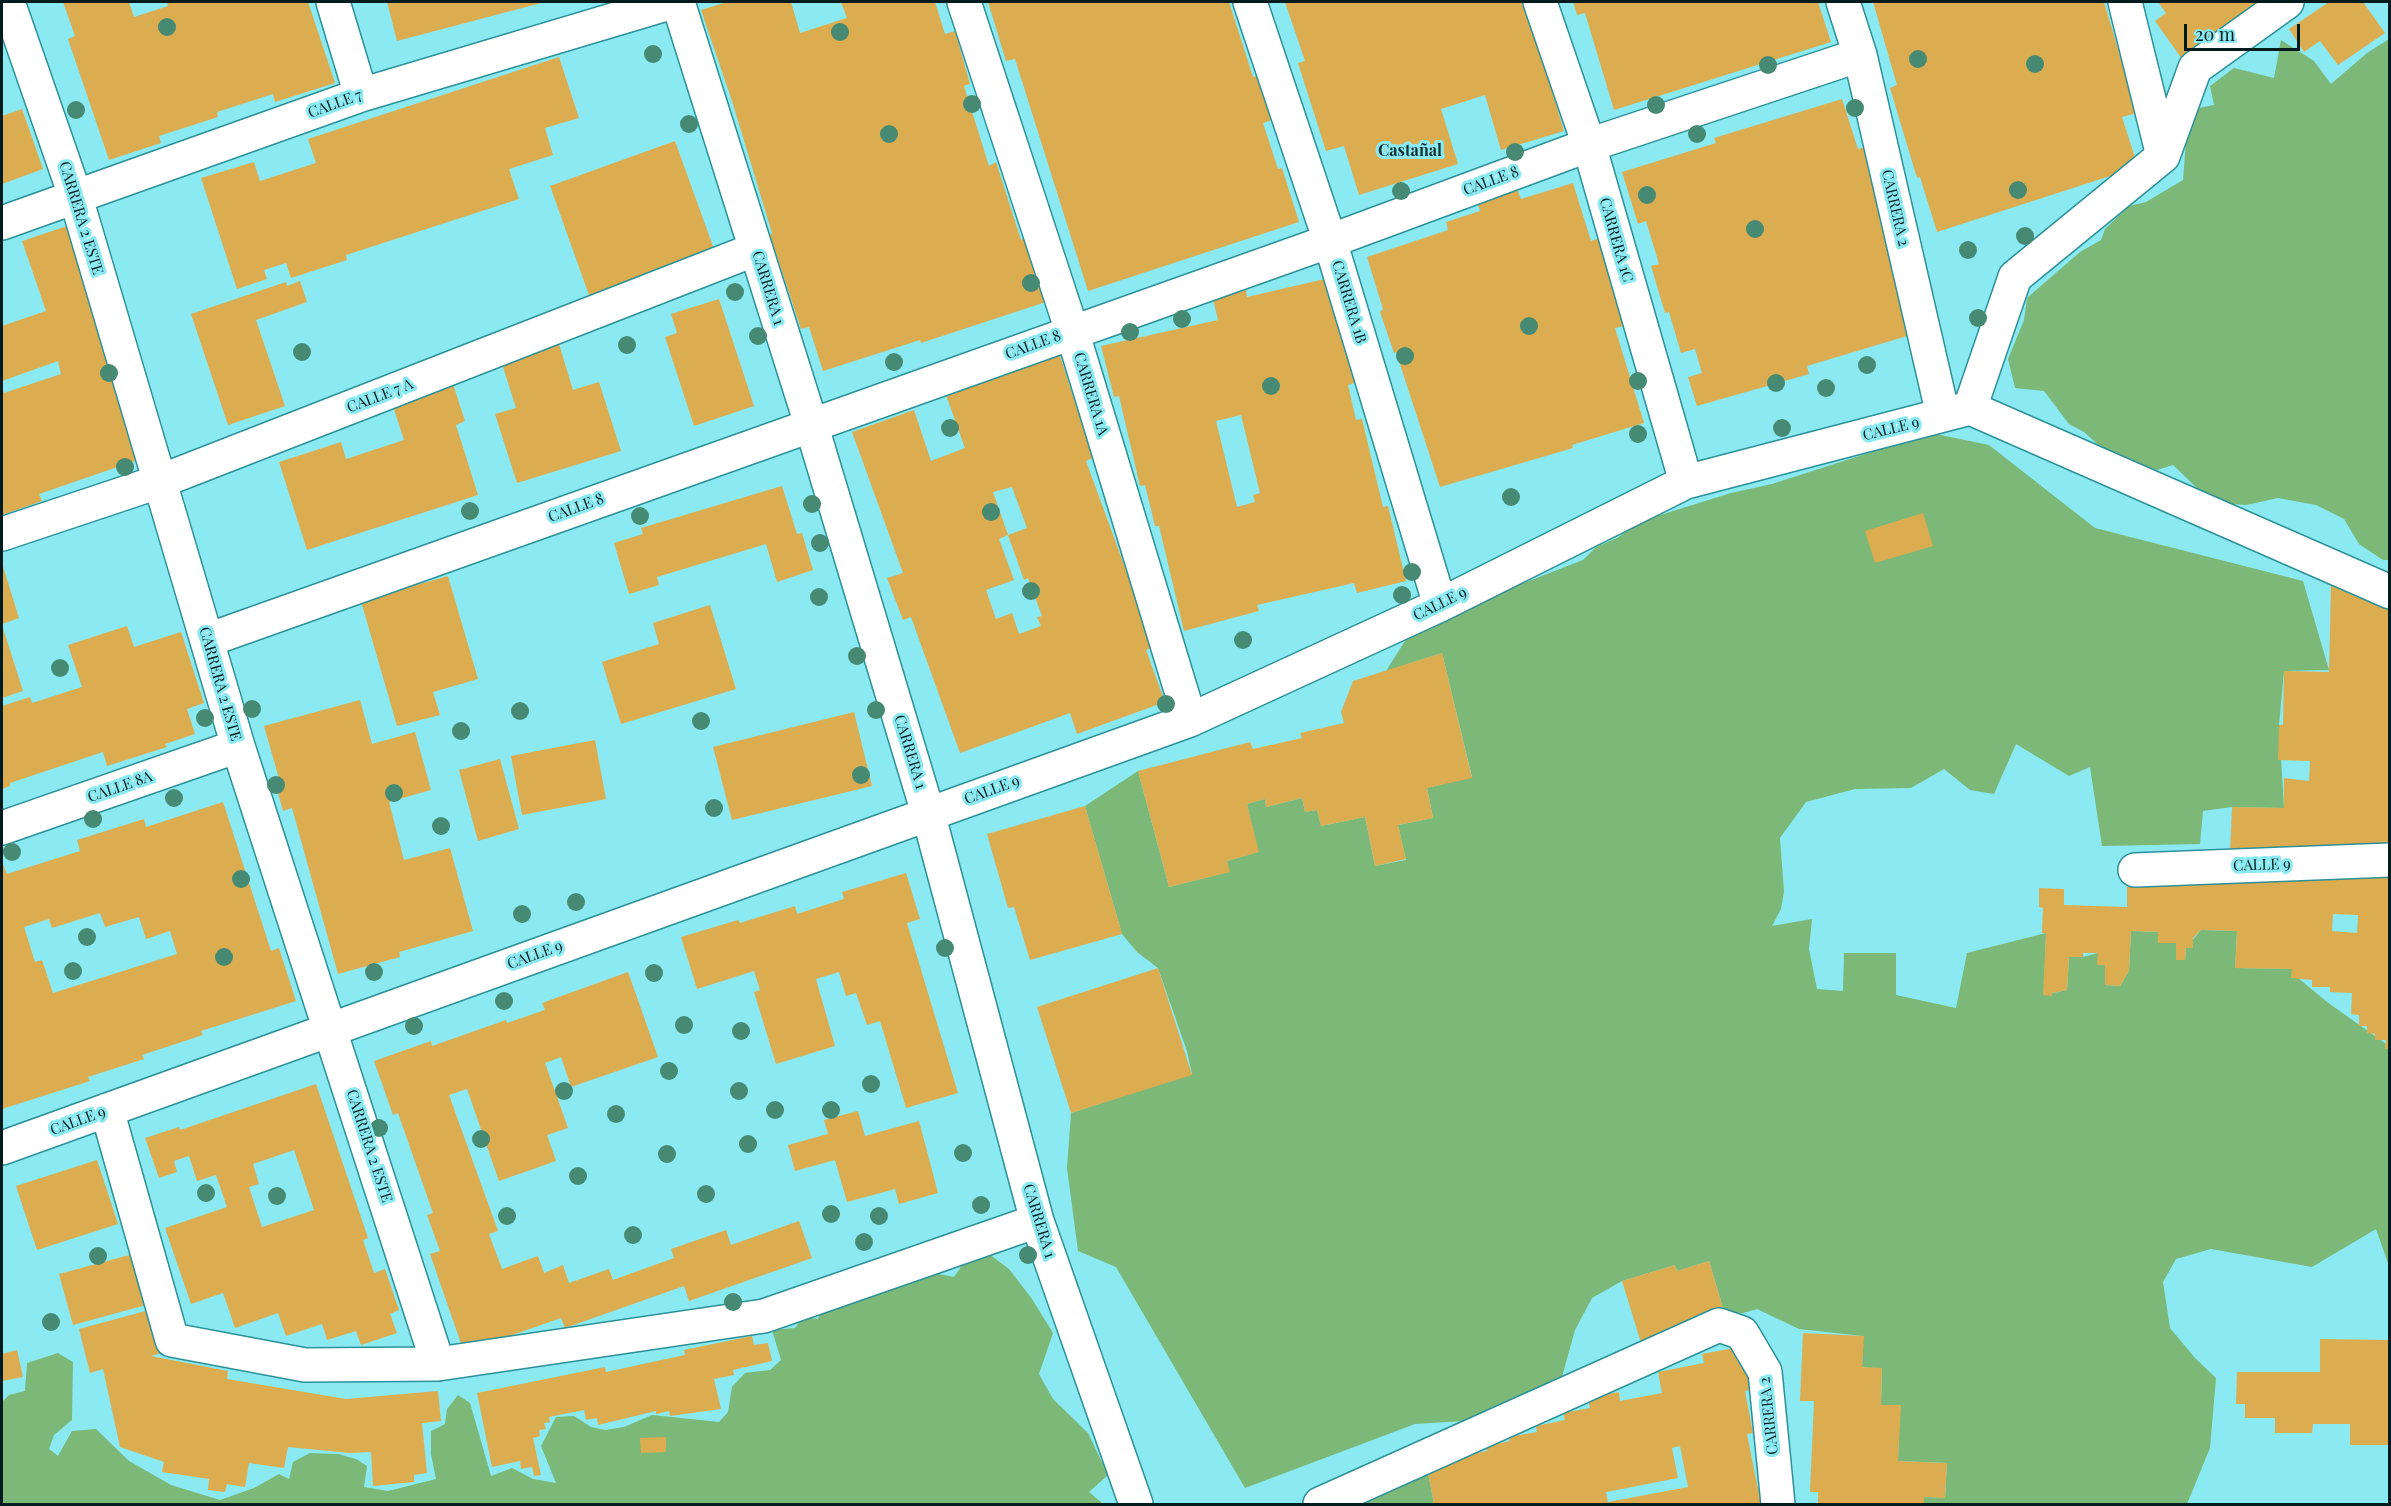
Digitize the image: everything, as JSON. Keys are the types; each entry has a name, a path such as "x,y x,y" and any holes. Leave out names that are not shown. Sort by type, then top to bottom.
{"street":[{"name":"CARRERA 2 ESTE","path":"8,2 76,198 238,746 438,1364"},
{"path":"333,2 361,95"},
{"name":"CALLE 7","path":"2,223 361,95 673,2"},
{"name":"CARRERA 1","path":"678,2 811,424 928,813 1037,1221 1136,1504"},
{"name":"CARRERA 1A","path":"964,2 1072,331 1190,720"},
{"name":"CARRERA 1B","path":"1250,2 1330,241 1440,605"},
{"name":"CARRERA 1C","path":"1540,2 1589,145 1686,482"},
{"name":"CARRERA 2","path":"1842,2 1860,55 1956,412"},
{"path":"2125,2 2163,156"},
{"path":"2287,2 2195,68 2163,156 2015,277 1956,412 2390,591"},
{"name":"CALLE 8","path":"208,640 1330,241 1589,145 1860,55"},
{"name":"CALLE 7 A","path":"2,534 160,481 756,249"},
{"name":"CALLE 9","path":"2,1148 1190,720 1440,605 1686,482 1956,412"},
{"name":"CALLE 8A","path":"2,828 238,746"},
{"name":"CALLE 9","path":"2135,870 2390,860"},
{"path":"107,1110 172,1341 305,1365 438,1364 764,1316 1037,1221"},
{"name":"CARRERA 2","path":"1320,1504 1719,1326 1742,1333 1766,1372 1778,1504"}],"green space":[{"path":"2389,39 2389,560 2383,560 2359,544 2344,519 2316,505 2278,498 2246,505 2220,503 2198,489 2173,465 2157,470 2126,464 2105,451 2084,432 2069,424 2044,391 2015,388 2008,359 2024,320 2027,298 2080,252 2101,240 2105,229 2129,206 2146,202 2183,180 2186,141 2199,108 2214,105 2210,86 2234,68 2274,78 2281,40 2314,61 2331,84 2367,53"},
{"path":"1931,433 1989,445 2095,528 2303,581 2329,670 2284,671 2279,725 2284,808 2232,807 2203,811 2200,844 2102,846 2090,767 2069,776 2016,744 1994,794 1970,790 1944,769 1911,788 1855,789 1806,802 1780,838 1784,892 1781,909 1772,926 1812,919 1809,949 1817,989 1843,991 1844,953 1896,953 1896,995 1956,1008 1967,953 2046,933 2044,995 2067,990 2069,957 2083,957 2098,953 2098,965 2105,965 2105,985 2120,986 2129,971 2131,931 2158,932 2158,943 2176,943 2176,960 2185,960 2186,948 2201,930 2237,931 2235,968 2292,969 2292,973 2327,1002 2389,1046 2389,1266 2376,1229 2312,1267 2211,1249 2176,1259 2163,1282 2170,1328 2195,1358 2216,1378 2210,1448 2187,1504 1924,1504 1924,1497 1945,1498 1947,1463 1898,1461 1900,1405 1881,1405 1882,1369 1862,1367 1863,1336 1799,1329 1757,1309 1726,1318 1709,1261 1677,1271 1675,1265 1622,1281 1592,1298 1575,1330 1560,1384 1479,1420 1415,1424 1245,1488 1116,1267 1078,1251 1067,1168 1071,1113 1192,1074 1187,1051 1158,968 1137,952 1122,934 1085,806 1138,771 1169,887 1229,872 1227,861 1258,852 1247,804 1265,799 1266,807 1302,798 1305,812 1317,810 1321,826 1365,817 1375,866 1406,860 1398,825 1433,818 1427,788 1472,777 1442,653 1386,671 1415,625 1583,560 1596,547 1617,538 1641,521 1731,493 1772,484"},
{"path":"989,1254 1009,1269 1032,1299 1053,1333 1039,1374 1053,1399 1088,1433 1108,1475 1089,1492 1103,1504 2,1504 2,1402 9,1395 25,1391 27,1363 58,1353 73,1362 72,1420 54,1435 49,1449 58,1456 72,1431 96,1429 129,1461 171,1485 220,1500 254,1488 279,1474 289,1479 293,1462 310,1453 338,1454 356,1459 367,1466 364,1487 388,1491 436,1479 431,1454 431,1431 445,1424 447,1409 458,1395 470,1403 491,1476 512,1468 533,1479 556,1483 541,1446 556,1417 574,1416 591,1427 605,1430 624,1427 652,1415 719,1422 728,1412 732,1387 745,1373 770,1370 781,1360 772,1330 795,1328 803,1317 818,1319 822,1306 928,1272 954,1277 965,1261"},
{"path":"1427,1468 1434,1504 1353,1504"}],"building":[{"path":"63,2 129,2 134,17 168,6 167,2 308,2 335,83 275,102 273,94 217,112 218,117 159,136 161,143 109,160 68,39 75,36"},
{"path":"387,2 545,2 397,41"},
{"path":"727,2 791,2 800,33 847,18 841,2 935,2 945,34 955,31 970,84 964,86 989,166 996,162 1021,240 1024,238 1046,302 921,343 920,340 823,371 809,327 801,329 770,235 772,233 732,101 701,10"},
{"path":"988,2 1229,2 1253,77 1261,74 1275,119 1263,123 1278,169 1282,168 1299,222 1088,291 1015,59 1006,61"},
{"path":"1285,2 1531,2 1554,73 1547,75 1564,131 1501,150 1485,95 1441,109 1458,164 1359,195 1344,146 1326,151 1298,63 1305,61"},
{"path":"1573,2 1818,2 1831,42 1614,110 1585,13 1577,15"},
{"path":"1873,2 2104,2 2137,113 2122,117 2138,167 1937,232 1920,177 1917,178 1890,88 1897,85"},
{"path":"2158,2 2263,2 2182,59 2155,21 2166,13"},
{"path":"2329,2 2363,2 2385,33 2338,65 2320,41 2304,52 2289,29"},
{"path":"559,57 579,118 545,128 553,155 509,169 519,199 346,255 347,260 291,278 286,263 264,270 267,279 237,289 201,178 254,162 260,181 316,163 308,139"},
{"path":"1842,99 1858,149 1865,147 1917,333 1807,366 1809,374 1697,406 1688,377 1702,373 1695,349 1681,353 1669,312 1665,313 1651,266 1659,264 1646,221 1638,224 1622,172 1716,143 1714,138"},
{"path":"22,109 43,169 2,184 2,116"},
{"path":"675,141 715,252 590,298 550,186"},
{"path":"1573,183 1591,241 1603,237 1617,281 1610,283 1624,326 1615,328 1644,423 1572,445 1573,448 1440,487 1396,352 1394,353 1380,312 1383,309 1367,257 1448,230 1446,222 1480,211 1477,201 1517,189 1521,199"},
{"path":"67,226 108,343 101,346 141,459 39,494 42,501 2,515 2,388 4,393 61,374 58,361 2,381 2,326 46,311 22,241"},
{"path":"1329,278 1354,383 1348,385 1356,420 1362,419 1383,507 1388,506 1406,581 1357,593 1354,583 1257,605 1259,611 1184,631 1159,526 1155,526 1145,485 1140,486 1119,396 1114,397 1101,346 1218,320 1213,299 1246,290 1247,297","holes":["1241,415 1260,493 1253,495 1255,502 1237,507 1216,421"]},
{"path":"300,281 307,302 256,320 285,406 228,425 191,314 286,282 287,286"},
{"path":"719,299 754,406 694,426 665,337 677,333 671,314"},
{"path":"555,331 573,390 599,382 621,451 517,483 495,414 516,408 497,348"},
{"path":"1059,353 1093,458 1086,461 1131,584 1137,581 1160,645 1146,650 1165,702 1077,734 1070,713 960,753 911,617 903,620 887,578 903,573 852,432 914,410 931,461 965,448 946,395","holes":["1012,487 1027,528 1008,535 993,492","1008,535 1024,580 1028,578 1042,616 1037,617 1041,626 1019,634 1012,613 996,619 986,590 1014,580 999,539"]},
{"path":"449,372 465,421 456,425 478,495 307,550 279,462 341,442 346,459 404,440 388,391"},
{"path":"782,486 797,534 802,533 813,570 777,582 766,544 657,577 659,585 629,594 614,543 643,534 641,528"},
{"path":"1923,513 1933,546 1875,563 1865,531"},
{"path":"2,563 19,618 2,624"},
{"path":"448,576 478,679 433,692 440,715 397,726 361,601"},
{"path":"2331,585 2346,585 2345,592 2379,592 2390,603 2390,856 2230,853 2232,807 2284,808 2284,778 2309,781 2310,761 2278,760 2279,725 2283,725 2284,671 2329,672"},
{"path":"710,605 736,689 621,724 602,662 659,644 653,623"},
{"path":"2,625 23,691 2,698"},
{"path":"127,626 134,647 181,632 204,703 187,709 195,734 165,744 167,747 107,766 103,752 10,783 10,786 2,789 2,706 30,697 32,703 82,687 68,645"},
{"path":"1442,653 1472,778 1427,788 1433,818 1398,825 1406,859 1375,866 1365,817 1321,826 1317,810 1305,812 1302,798 1266,807 1265,799 1247,804 1259,852 1227,861 1230,872 1169,887 1138,771 1250,742 1253,749 1302,738 1300,733 1344,723 1341,712 1353,681"},
{"path":"360,700 372,744 415,732 431,790 389,802 404,860 450,848 473,931 399,952 400,957 338,974 292,808 283,811 275,782 280,782 264,726"},
{"path":"854,712 872,786 732,820 713,747"},
{"path":"595,740 606,799 522,815 511,756"},
{"path":"500,759 519,829 478,841 459,770"},
{"path":"223,802 271,951 279,948 296,1001 201,1031 203,1035 142,1055 144,1059 88,1077 90,1081 2,1109 2,862 7,874 80,851 77,840 144,819 146,827","holes":["100,913 105,927 139,917 146,939 170,931 177,954 53,993 42,960 35,962 24,927 49,919 52,928"]},
{"path":"1085,806 1122,934 1030,960 1014,907 1008,908 987,834"},
{"path":"906,873 920,919 907,923 958,1093 906,1108 880,1021 867,1025 856,993 846,996 839,972 816,979 835,1046 776,1064 754,992 760,990 754,971 697,989 681,937 738,920 740,923 795,906 797,914 844,899 842,892"},
{"path":"2276,873 2390,877 2390,1049 2385,1049 2386,1040 2375,1040 2375,1034 2367,1033 2367,1026 2359,1026 2359,1015 2351,1014 2352,993 2330,992 2330,987 2312,987 2312,980 2291,978 2292,969 2235,968 2237,931 2201,930 2193,938 2193,948 2186,948 2185,960 2176,960 2176,943 2158,943 2158,932 2131,931 2129,971 2120,986 2105,985 2105,965 2097,965 2098,953 2083,953 2083,957 2069,957 2067,990 2052,993 2052,996 2043,995 2046,933 2042,933 2043,908 2039,907 2039,888 2064,889 2064,905 2127,907 2127,883","holes":["2333,914 2358,915 2357,933 2332,931"]},
{"path":"1158,968 1192,1075 1071,1113 1037,1007"},
{"path":"628,972 658,1057 571,1087 561,1057 545,1063 568,1128 547,1135 556,1161 499,1181 467,1089 449,1095 498,1231 489,1234 502,1269 538,1256 544,1273 563,1265 569,1283 609,1269 613,1280 674,1258 671,1249 726,1230 731,1245 799,1221 812,1258 689,1301 684,1286 565,1328 561,1318 464,1352 430,1254 440,1251 427,1215 433,1213 398,1113 393,1115 374,1061 431,1041 432,1046 506,1020 507,1023 545,1010 542,1003"},
{"path":"316,1084 368,1238 363,1240 374,1273 385,1269 399,1310 390,1314 397,1333 361,1345 356,1331 327,1340 322,1324 286,1336 278,1313 235,1328 223,1293 191,1304 165,1228 227,1207 216,1175 197,1181 189,1156 174,1161 177,1172 159,1178 145,1138 179,1127 180,1130","holes":["294,1150 314,1210 262,1227 249,1187 259,1184 253,1164"]},
{"path":"858,1111 865,1136 919,1121 938,1193 899,1204 895,1189 847,1202 835,1160 795,1171 788,1145 828,1134 824,1120"},
{"path":"97,1160 118,1224 37,1250 16,1186"},
{"path":"133,1254 146,1305 73,1325 59,1274"},
{"path":"1709,1261 1726,1318 1642,1346 1622,1281 1675,1265 1677,1271"},
{"path":"153,1309 165,1352 151,1356 228,1371 227,1379 346,1399 438,1391 441,1421 422,1423 427,1473 414,1475 414,1482 373,1486 371,1452 350,1453 288,1447 284,1468 249,1463 245,1487 227,1484 225,1492 208,1490 209,1479 162,1472 164,1462 120,1447 103,1369 90,1373 79,1329"},
{"path":"1803,1333 1864,1336 1862,1367 1882,1368 1881,1405 1901,1405 1898,1461 1947,1463 1945,1498 1924,1497 1924,1504 1818,1504 1818,1492 1810,1492 1814,1401 1800,1401"},
{"path":"752,1336 754,1345 768,1343 772,1361 733,1370 734,1375 714,1379 721,1409 670,1416 669,1411 656,1414 656,1411 598,1425 597,1418 586,1420 584,1410 549,1417 550,1422 544,1423 546,1429 539,1430 540,1436 533,1438 541,1475 534,1476 532,1467 521,1469 520,1461 492,1467 477,1393 605,1367 606,1372 685,1355 684,1350"},
{"path":"2320,1339 2390,1340 2390,1445 2350,1445 2350,1424 2313,1424 2312,1433 2275,1433 2275,1418 2245,1418 2245,1404 2236,1404 2237,1372 2320,1372"},
{"path":"1744,1346 1753,1390 1745,1391 1753,1433 1747,1434 1761,1504 1434,1504 1427,1468 1455,1463 1454,1457 1487,1451 1486,1446 1510,1441 1509,1437 1537,1432 1536,1426 1565,1420 1563,1413 1590,1408 1588,1398 1619,1392 1620,1401 1662,1393 1658,1372 1704,1363 1702,1354","holes":["1680,1446 1688,1487 1608,1502 1606,1492 1678,1478 1672,1448"]},
{"path":"17,1350 23,1377 2,1381 2,1354"},
{"path":"666,1437 666,1452 641,1453 640,1438"}],"district":[{"name":"Castañal","path":"1410,151"}]}
